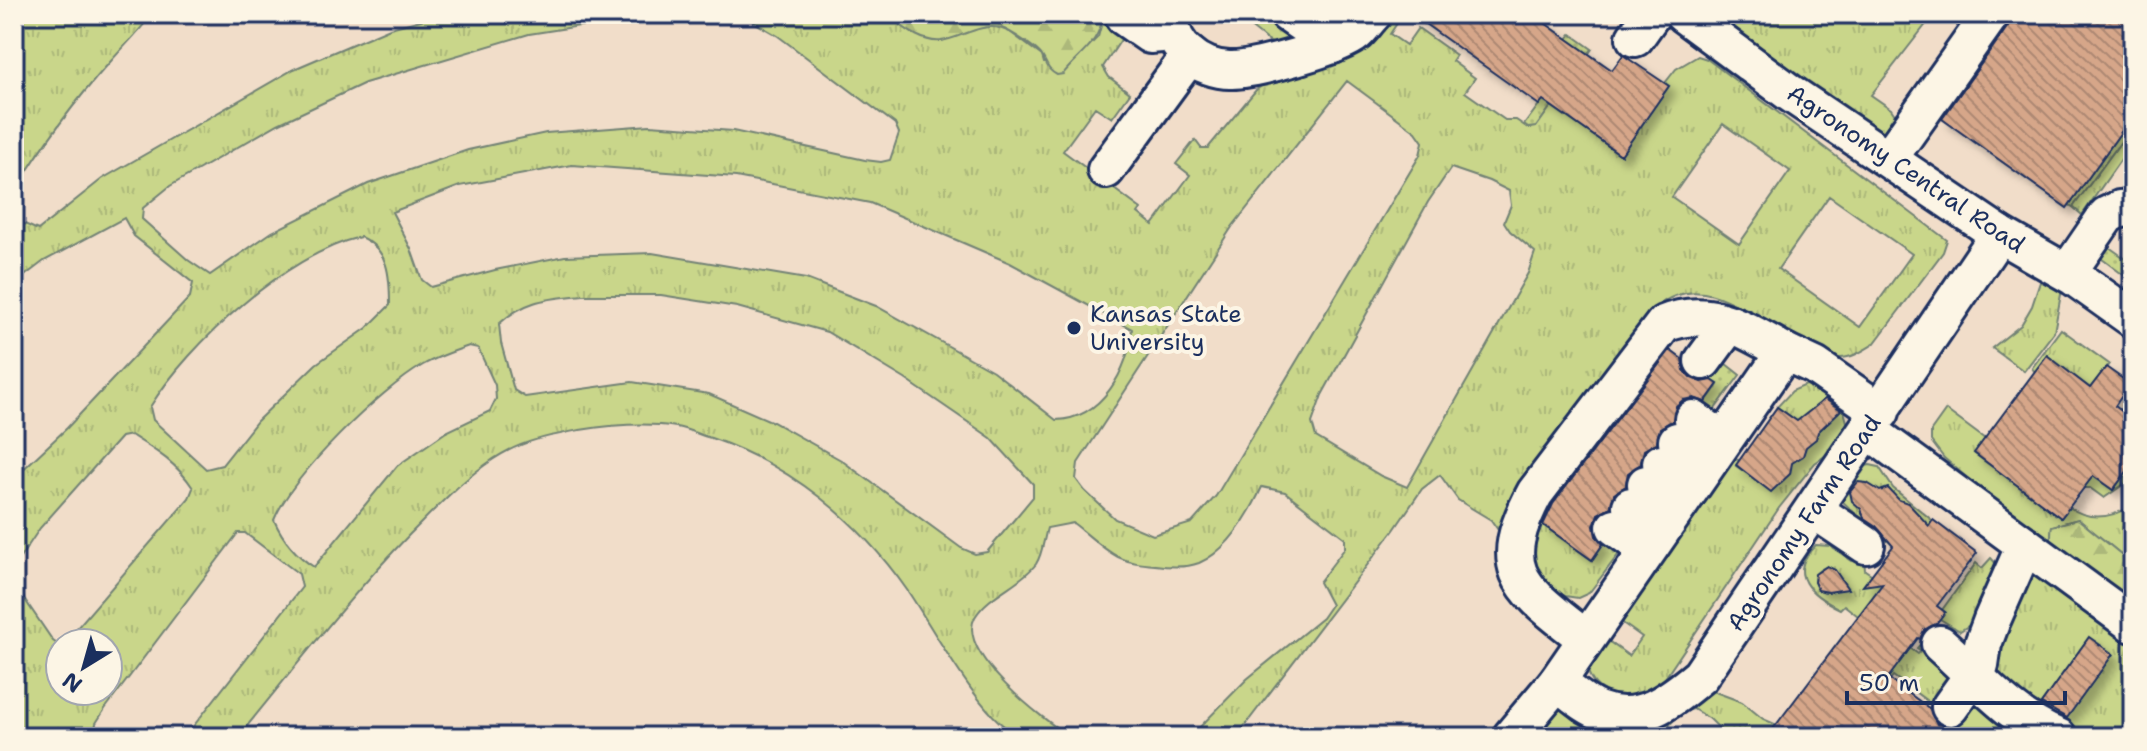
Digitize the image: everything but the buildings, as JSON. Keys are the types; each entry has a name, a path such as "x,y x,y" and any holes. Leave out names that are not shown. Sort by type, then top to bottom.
{"street":[{"path":"1288,14 1333,45"},
{"path":"1124,17 1150,35 1178,34 1208,66 1234,71 1333,45 1356,34 1373,14"},
{"name":"Agronomy Central Road","path":"1683,14 1790,93 1999,234 2068,272 2133,319"},
{"path":"1889,158 1991,14"},
{"path":"1106,170 1178,34"},
{"path":"2068,272 2107,215 2120,209 2133,208"},
{"name":"Agronomy Farm Road","path":"1557,682 1597,710 1624,716 1647,712 1675,697 1700,676 1999,234"},
{"path":"1586,639 1526,587 1517,568 1514,546 1520,520 1592,430 1664,324 1680,317 1700,315 1730,324 1815,366 1874,421 2025,545 2133,624"},
{"path":"1703,361 1730,324"},
{"path":"1511,737 1557,682 1785,352"},
{"path":"1654,473 1685,495"},
{"path":"1654,473 1685,495"},
{"path":"1654,473 1685,495"},
{"path":"1814,510 1866,545"},
{"path":"1950,707 1980,665 1992,620 2025,545"},
{"path":"1940,644 1995,695 2050,726"}],"shaded area":[{"name":"Kansas State University","path":"14,14 2133,14 2133,737 14,737"}],"green space":[{"path":"14,14 152,14 72,108 14,192"},
{"path":"444,14 633,14 599,23 529,34 365,83 278,124 170,186 143,208 142,219 188,260 210,275 272,232 368,184 468,150 546,133 650,125 733,131 865,160 890,160 899,133 895,124 778,36 740,14 885,14 912,33 942,41 965,31 997,27 1010,32 1042,56 1044,63 1073,62 1098,37 1102,22 1114,31 1126,32 1103,67 1109,77 1130,93 1112,118 1095,107 1063,151 1141,209 1138,213 1153,225 1190,175 1176,164 1195,140 1201,148 1208,148 1256,90 1381,14 1403,14 1390,34 1406,45 1418,28 1456,55 1452,61 1475,78 1465,92 1505,120 1516,120 1528,128 1536,127 1551,106 1620,154 1669,86 1665,83 1676,69 1698,56 1707,59 1947,240 1943,252 1874,344 1849,357 1817,354 1727,300 1704,293 1680,294 1656,307 1523,482 1503,537 1491,520 1458,500 1440,475 1422,489 1236,737 1190,737 1247,679 1322,618 1331,605 1319,582 1345,548 1345,538 1285,492 1262,487 1229,541 1210,557 1189,566 1160,566 1123,559 1073,523 1047,528 1036,564 981,609 975,617 972,632 978,649 1005,684 1070,737 1026,738 1006,728 990,713 888,565 821,498 769,463 740,449 680,428 640,424 592,428 542,438 496,457 455,489 387,558 238,737 185,737 302,587 299,574 245,533 238,533 124,684 124,627 78,627 189,498 193,488 173,464 131,435 121,437 40,528 14,567 14,478 67,428 190,297 193,283 134,236 124,218 44,261 14,284 14,216 38,230 102,179 294,69 390,28","holes":["1347,81 1416,132 1423,142 1420,155 1216,496 1192,523 1153,535 1115,519 1085,491 1076,479 1078,463 1232,227","1723,124 1790,171 1739,244 1672,197","572,165 736,177 870,203 1010,263 1132,329 1130,344 1119,375 1099,401 1087,411 1056,420 993,371 876,306 806,279 652,253 565,256 431,287 422,280 411,249 392,212 460,186","1451,168 1489,181 1509,191 1511,205 1504,222 1535,252 1528,273 1407,487 1381,476 1316,437 1312,423 1322,395 1428,202","1829,196 1912,254 1860,327 1778,269","360,237 370,242 386,265 390,305 367,328 316,364 257,421 222,465 206,469 153,420 150,407 189,356 242,305 302,262","583,295 661,295 737,307 827,332 905,379 991,438 1033,484 1033,497 987,552 975,554 961,548 841,460 773,422 709,394 632,382 525,397 514,390 499,324 528,305","469,346 478,348 495,385 496,399 490,411 446,432 397,466 314,567 307,562 290,546 274,520 299,480 318,457 384,393 423,365"]},
{"path":"885,14 1091,14 1102,22 1090,45 1063,74 1057,75 1035,49 1001,28 977,29 933,41 911,32"},
{"path":"1234,14 1274,14 1301,39 1280,47"},
{"path":"1713,14 1934,14 1871,95 1891,109 1897,118 1889,133 1874,134"},
{"path":"1571,34 1592,49 1536,127 1528,128 1524,125 1580,49 1567,39"},
{"path":"2133,115 2133,125 2073,207 2069,205"},
{"path":"2133,125 2133,142 2082,215 2073,207"},
{"path":"2102,242 2133,264 2133,282 2094,253"},
{"path":"2044,277 2062,289 2054,332 2024,371 1992,348 2021,325"},
{"path":"2061,329 2109,364 2090,388 2047,356 2035,372 2032,368"},
{"path":"1721,360 1740,375 1706,421 1697,414 1718,385 1708,377"},
{"path":"1806,385 1824,389 1842,404 1847,422 1846,434 1836,448 1815,463 1779,508 1663,681 1645,698 1616,695 1600,688 1589,674 1586,663 1604,638 1629,656 1642,637 1617,619 1731,459 1740,460 1736,466 1746,473 1791,417 1777,407 1792,391"},
{"path":"1946,410 1985,439 1975,454 2061,517 2069,507 2085,515 2101,516 2133,505 2133,520 2127,529 2133,533 2133,564 2078,519 2052,526 2051,538 2065,557 2133,602 2133,623 2044,558 1972,482 1944,458 1931,441 1931,431"},
{"path":"2133,463 2133,478 2104,498 2090,488 2083,488 2093,476 2113,490"},
{"path":"1870,465 1879,467 1893,488 1933,521 1901,564 1893,545 1837,496 1857,468"},
{"path":"2078,519 2133,564 2133,602 2074,563 2055,546 2051,539 2052,526"},
{"path":"1537,521 1592,560 1611,533 1621,551 1589,593 1578,598 1565,596 1545,587 1520,550"},
{"path":"1816,545 1830,546 1852,561 1864,559 1865,570 1886,584 1858,616 1844,605 1840,609 1811,590 1802,574 1807,556","holes":["1826,567 1835,570 1840,579 1834,590 1824,592 1816,587 1814,580 1817,572"]},
{"path":"1991,558 1999,567 1971,624 1960,631 1940,619 1945,612 1942,610 1976,563 1982,568"},
{"path":"2033,571 2133,646 2133,725 2091,733 2067,732 2057,723 2065,720 2112,655 2089,638 2037,714 1994,670 1993,625"},
{"path":"14,575 17,588 44,628 44,707 107,707 96,723 98,737 14,737"},
{"path":"1923,641 1953,672 1930,703 1893,676 1843,737 1910,648 1918,654 1921,651 1917,648"},
{"path":"1707,689 1742,702 1763,719 1777,725 1767,737 1714,737 1720,729 1693,709 1680,713 1659,737 1526,737 1557,703 1570,705"},
{"path":"1972,690 2032,737 1942,737"}],"place":[{"name":"Kansas State University","path":"1074,328"}]}
